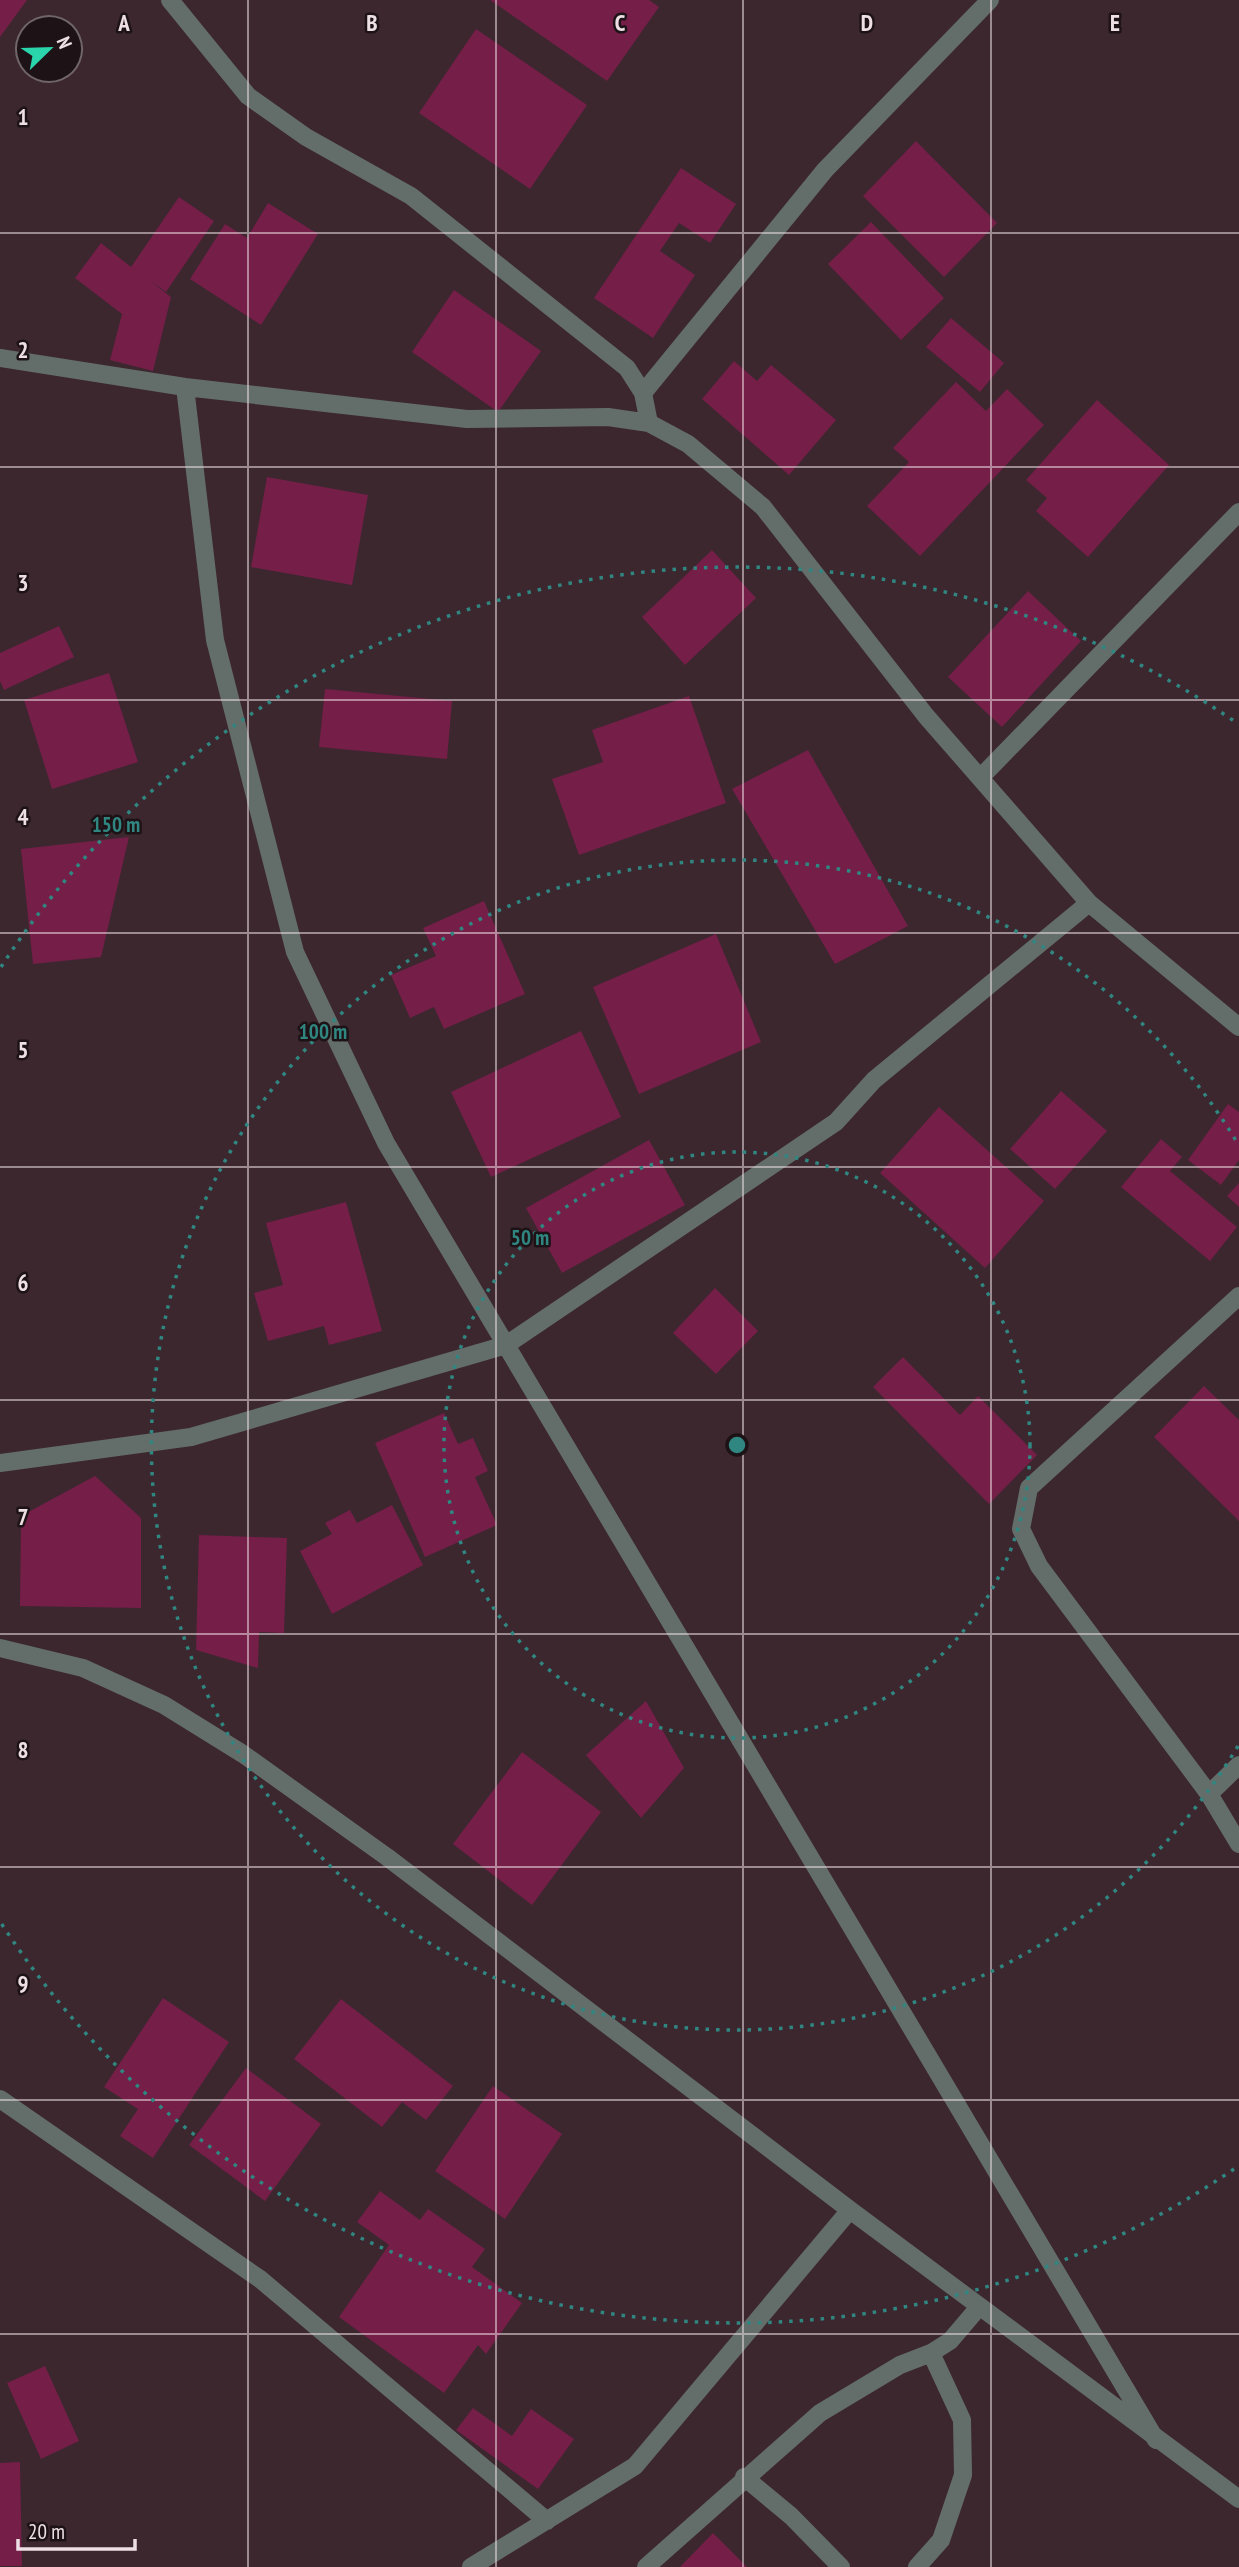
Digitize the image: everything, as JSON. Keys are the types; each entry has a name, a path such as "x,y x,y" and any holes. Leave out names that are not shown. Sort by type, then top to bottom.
{"street":[{"path":"170,0 248,96 306,137 411,195 627,368 643,393 649,423"},
{"path":"643,393 825,170 990,0"},
{"path":"0,358 186,387 467,419 607,417 649,423 688,444 763,507 926,716 1089,902 1239,1027"},
{"path":"186,387 215,640 295,952 386,1143 1156,2440"},
{"path":"980,778 1239,512"},
{"path":"0,1463 191,1437 506,1345 836,1122 874,1080 1089,902"},
{"path":"1239,1296 1029,1488 1021,1529 1040,1566 1209,1794 1239,1844"},
{"path":"0,1648 83,1668 164,1705 243,1754 387,1857 850,2210 1156,2440 1239,2499"},
{"path":"1209,1794 1239,1765"},
{"path":"0,2099 260,2279 547,2521"},
{"path":"471,2567 635,2466 850,2210"},
{"path":"646,2567 744,2477 820,2413 900,2365 931,2353 950,2341 979,2307"},
{"path":"918,2567 942,2540 963,2475 962,2420 931,2353"},
{"path":"744,2477 791,2516 841,2567"}],"building":[{"path":"0,0 27,0 14,14 0,37"},
{"path":"490,0 649,0 659,7 607,81"},
{"path":"476,29 587,105 530,189 419,113"},
{"path":"916,141 997,223 944,277 863,196"},
{"path":"681,168 736,204 710,243 679,223 660,251 695,275 653,338 594,298"},
{"path":"179,197 214,221 166,292 149,280 171,297 153,371 110,360 122,314 75,278 101,243 131,267"},
{"path":"268,203 318,234 261,325 190,279 225,224 247,238"},
{"path":"871,222 944,298 901,340 828,264"},
{"path":"454,290 541,351 498,412 412,352"},
{"path":"951,318 1004,363 980,392 926,347"},
{"path":"734,361 757,381 771,365 836,420 789,475 702,399"},
{"path":"956,382 986,411 1007,389 1044,425 920,556 867,506 909,462 893,448"},
{"path":"1097,400 1169,465 1088,557 1036,511 1047,498 1026,480"},
{"path":"267,477 368,495 352,585 251,567"},
{"path":"712,550 756,598 685,665 642,617"},
{"path":"1028,591 1081,641 1002,727 948,677"},
{"path":"59,626 74,657 4,690 0,681 0,653"},
{"path":"109,673 138,762 52,789 24,700"},
{"path":"325,689 452,701 447,759 319,747"},
{"path":"689,696 726,803 579,855 552,779 603,762 592,730"},
{"path":"808,750 908,926 835,964 732,789"},
{"path":"129,837 101,957 33,964 21,849"},
{"path":"484,901 525,994 444,1029 434,1007 410,1018 391,975 436,956 423,928"},
{"path":"716,934 761,1042 639,1094 593,987"},
{"path":"581,1031 621,1117 491,1177 451,1092"},
{"path":"1061,1091 1107,1131 1055,1189 1010,1149"},
{"path":"1228,1104 1239,1112 1239,1160 1221,1185 1188,1160"},
{"path":"939,1107 1044,1201 985,1268 880,1173"},
{"path":"1161,1139 1182,1157 1170,1171 1237,1227 1210,1261 1121,1187"},
{"path":"649,1140 685,1205 562,1273 526,1208"},
{"path":"1239,1183 1239,1207 1227,1196"},
{"path":"346,1202 382,1331 329,1345 324,1326 268,1341 254,1293 283,1285 266,1223"},
{"path":"715,1288 758,1331 716,1374 673,1333"},
{"path":"903,1357 960,1415 978,1396 1037,1455 989,1504 873,1387"},
{"path":"1204,1386 1239,1420 1239,1521 1154,1437"},
{"path":"444,1413 458,1444 473,1438 488,1471 475,1477 497,1525 425,1557 375,1443"},
{"path":"95,1476 141,1518 141,1608 20,1606 21,1516"},
{"path":"392,1505 423,1565 332,1614 300,1551 332,1534 325,1523 350,1510 357,1523"},
{"path":"199,1535 287,1538 284,1633 259,1632 258,1668 196,1650"},
{"path":"646,1701 684,1768 641,1818 586,1755"},
{"path":"522,1752 601,1812 532,1905 453,1844"},
{"path":"163,1998 229,2042 153,2158 120,2136 138,2109 104,2087"},
{"path":"341,1999 453,2086 426,2120 402,2102 382,2127 294,2059"},
{"path":"246,2068 321,2124 265,2201 189,2145"},
{"path":"493,2086 562,2134 505,2219 435,2171"},
{"path":"380,2191 420,2220 428,2209 485,2249 472,2267 522,2303 486,2354 478,2345 444,2393 339,2317 389,2245 357,2222"},
{"path":"45,2366 79,2441 41,2459 7,2383"},
{"path":"473,2408 512,2436 531,2409 574,2439 538,2489 456,2430"},
{"path":"20,2462 22,2566 0,2566 0,2463"},
{"path":"713,2533 747,2567 680,2567"}]}
